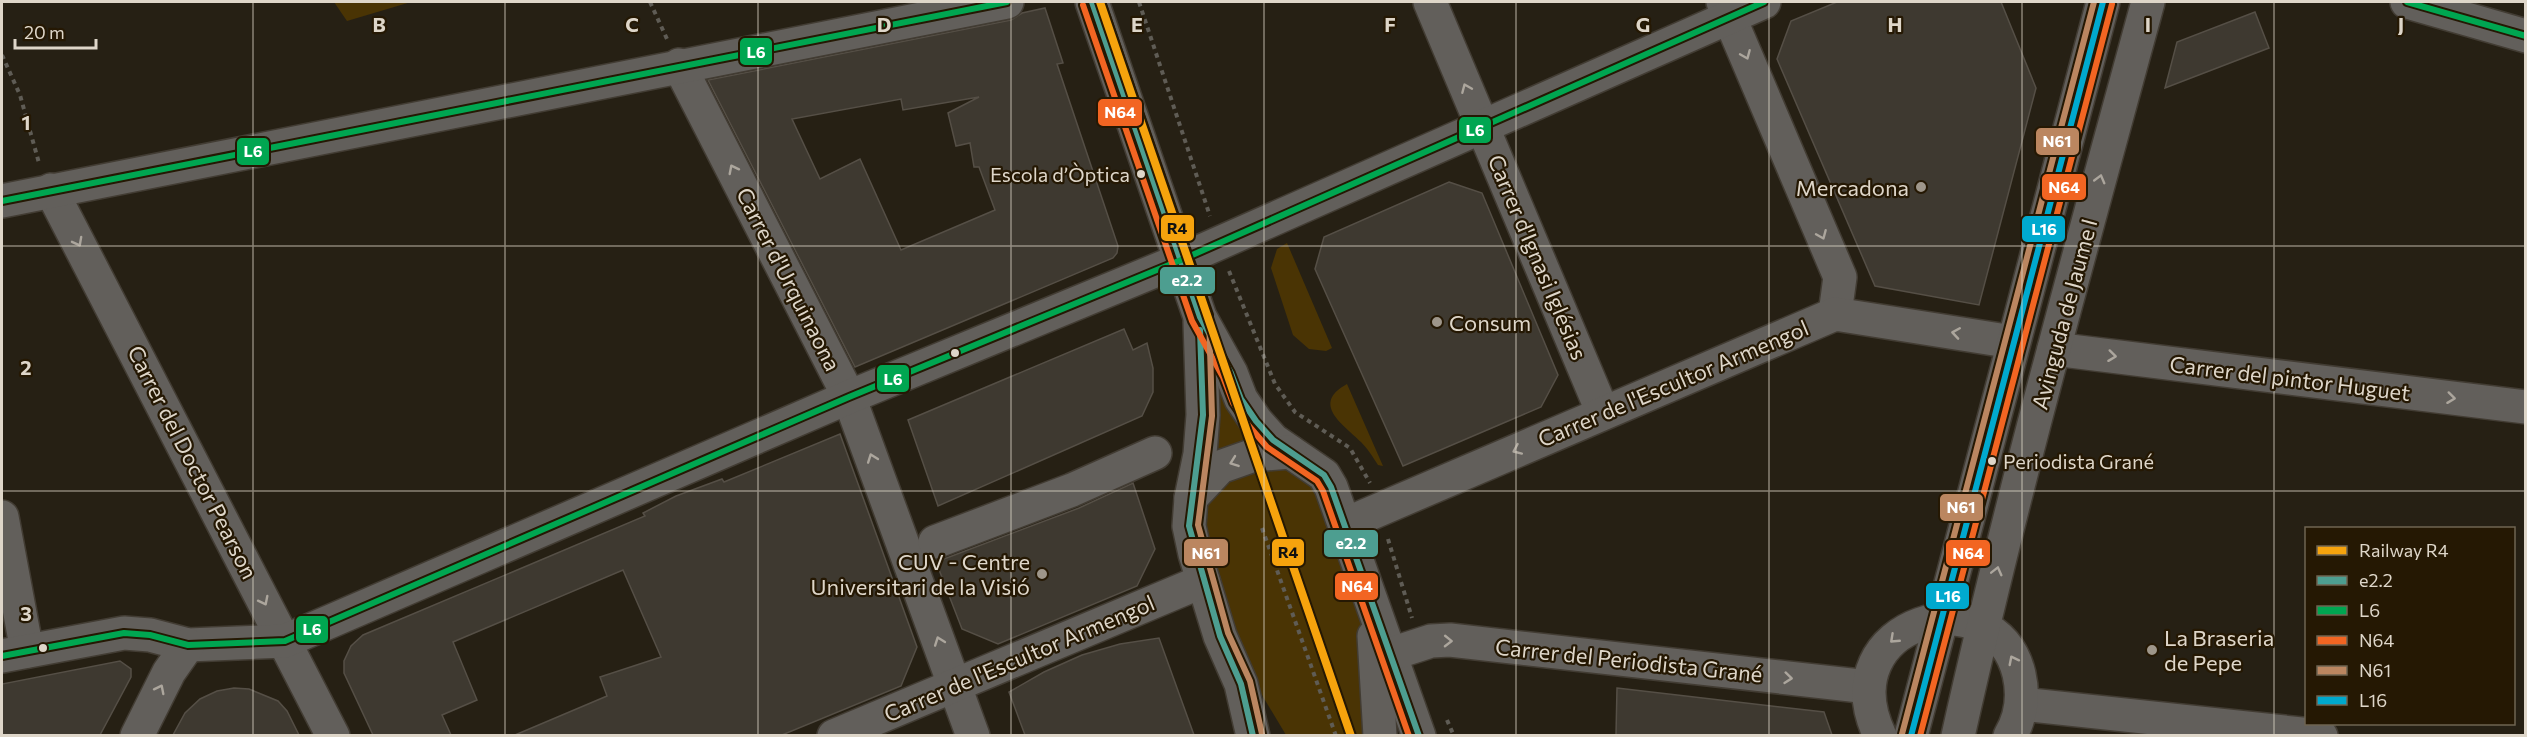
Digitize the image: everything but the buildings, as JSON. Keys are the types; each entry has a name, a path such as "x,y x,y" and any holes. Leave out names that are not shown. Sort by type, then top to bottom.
{"street":[{"path":"2,201 46,182 1007,2"},
{"path":"1092,2 1200,317 1231,373 1241,399 1256,421 1273,440 1324,475 1346,524 1372,601 1380,735"},
{"name":"Carrer d'Ignasi Iglésias","path":"1430,2 1603,413"},
{"path":"2,518 14,654 124,633 150,635 188,645 285,641 849,397 1181,260 1483,127 1726,9 1764,2"},
{"name":"Avinguda de Jaume I","path":"1911,735 2103,2"},
{"name":"Avinguda de Jaume I","path":"1958,735 2054,349 2148,2"},
{"path":"2406,2 2526,36"},
{"path":"1726,9 1840,277 1835,314"},
{"name":"Carrer d'Urquinaona","path":"679,65 849,397 973,735"},
{"name":"Carrer del Doctor Pearson","path":"46,182 333,735"},
{"name":"Carrer de l'Escultor Armengol","path":"1346,524 1835,314 2013,342"},
{"path":"1200,317 1203,415 1200,454 1191,498 1189,526 1220,636 1241,684 1275,735"},
{"name":"Carrer del pintor Huguet","path":"2054,349 2526,407"},
{"path":"1191,498 1220,468 1254,455 1290,452"},
{"path":"935,542 1072,490 1155,453"},
{"name":"Carrer de l'Escultor Armengol","path":"834,735 1203,581"},
{"path":"1372,601 1405,649 1419,735"},
{"path":"1880,735 1869,704 1869,687 1875,666 1886,647 1902,632 1922,622 1943,618 1972,623 1983,628 2009,652 2018,668 2022,686 2022,704 2017,725 2010,735"},
{"name":"Carrer del Periodista Grané","path":"1405,649 1450,640 1869,687"},
{"path":"137,735 169,672 188,645"},
{"path":"1241,684 1253,735"},
{"path":"2022,704 2265,732 2321,735"}],"path":[{"path":"650,2 679,65"},
{"path":"1139,2 1240,304 1275,384 1295,412 1350,448 1370,483 1378,511 1405,649"},
{"path":"2,55 21,94 46,182"},
{"path":"1262,528 1336,735"}],"shaded area":[{"path":"334,2 411,2 347,21"},
{"path":"1287,243 1332,348 1326,351 1309,349 1293,335 1271,268 1277,249"},
{"path":"1213,358 1260,443 1210,462"},
{"path":"1347,384 1383,466 1378,465 1363,444 1334,414 1331,399"},
{"path":"1253,465 1292,469 1313,484 1363,622 1373,735 1286,735 1256,685 1236,639 1203,539 1207,499 1215,487"}],"rail line":[{"name":"R4","path":"1100,2 1351,736"}],"transit line":[{"name":"L6","path":"2,201 1007,2"},
{"name":"e2.2","path":"1092,2 1200,317 1231,373 1241,399 1256,421 1273,440 1324,475 1331,487 1419,736"},
{"name":"N61","path":"1101,2 1209,315 1212,416 1198,525 1228,633 1250,681 1262,734"},
{"name":"L6","path":"2,656 124,633 150,635 188,645 285,641 849,397 1181,260 1764,2"},
{"name":"N61","path":"1902,734 2094,2"},
{"name":"L16","path":"1911,736 2103,2"},
{"name":"L6","path":"2407,2 2526,36"},
{"name":"N64","path":"1920,736 2112,4"},
{"name":"N64","path":"1083,5 1192,321 1223,377 1233,403 1249,426 1267,447 1317,481 1323,491 1409,736"},
{"name":"e2.2","path":"1200,330 1203,415 1189,526 1220,636 1241,684 1253,736"}],"place":[{"name":"Escola d’Òptica","path":"1141,174"},
{"name":"Mercadona","path":"1921,187"},
{"name":"Consum","path":"1437,322"},
{"name":"Periodista Grané","path":"1992,461"},
{"name":"CUV - Centre Universitari de la Visió","path":"1042,574"},
{"name":"La Braseria de Pepe","path":"2152,650"}]}
